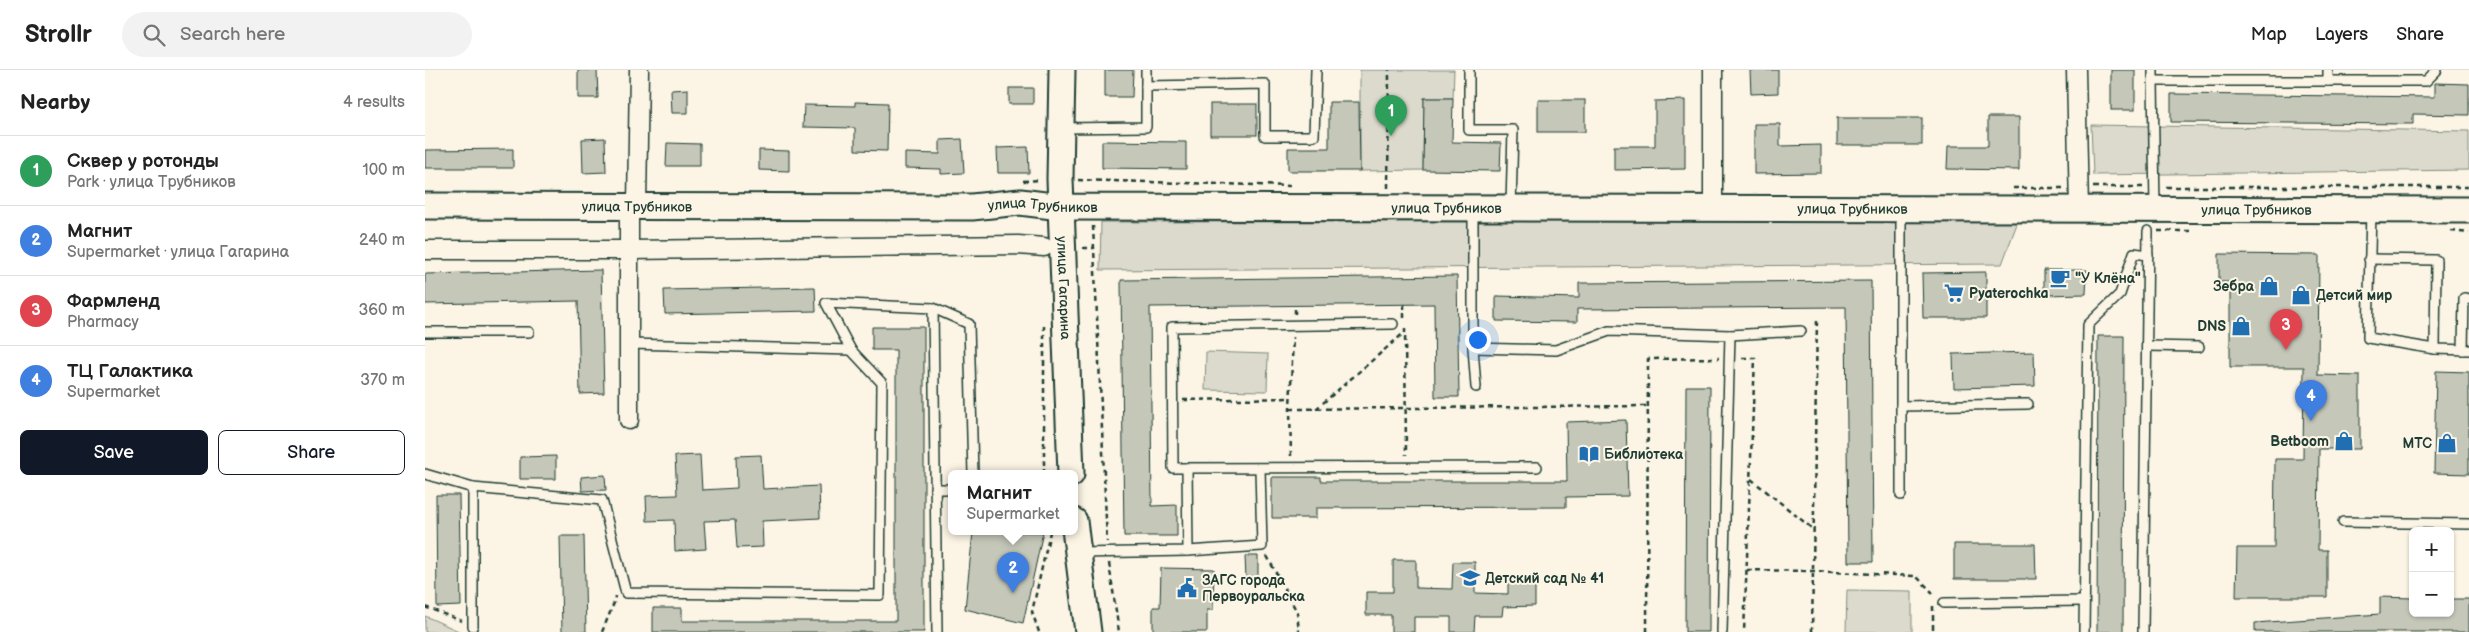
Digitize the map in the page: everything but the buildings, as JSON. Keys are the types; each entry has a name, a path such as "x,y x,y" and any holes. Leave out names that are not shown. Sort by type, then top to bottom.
{"street":[{"path":"629,420 629,250 633,206 639,70"},
{"name":"улица Гагарина","path":"1062,70 1061,207 1071,470"},
{"path":"1713,70 1713,208"},
{"path":"2076,70 2079,209"},
{"name":"улица Трубников","path":"425,206 972,207 1020,202 1061,207 2079,209 2151,220 2371,210 2469,210"},
{"path":"425,250 629,250 1018,245 1044,247"},
{"path":"1075,535 1088,632"}],"lane":[{"path":"1062,128 1146,127 1146,70"},
{"path":"1146,86 1265,84 1265,136 1314,136 1316,70"},
{"path":"1469,70 1469,130 1513,130 1511,208"},
{"path":"2143,632 2148,255 2151,220 2153,70"},
{"path":"2328,81 2329,70"},
{"path":"2153,81 2426,81 2437,70"},
{"path":"1473,208 1473,348 1476,388"},
{"path":"1901,209 1901,495"},
{"path":"2371,210 2368,338 2435,349 2466,350 2464,298 2469,298"},
{"path":"2084,632 2088,325 2120,294 2134,254 2148,255"},
{"path":"2369,259 2436,260 2435,349"},
{"path":"425,474 473,488 602,500 626,593 880,595 882,383 851,350 826,303 933,308 969,324 973,470"},
{"path":"933,308 937,632"},
{"path":"1393,324 1172,327 1173,468 1537,467"},
{"path":"1473,348 1556,350 1609,331 1730,335 1801,330"},
{"path":"425,332 529,332"},
{"path":"1722,632 1730,335"},
{"path":"630,344 851,350"},
{"path":"2147,346 2199,346"},
{"path":"1901,406 2028,404"},
{"path":"1187,468 1188,551"},
{"path":"1077,553 1188,551 1262,546 1260,469"},
{"path":"473,488 473,626"},
{"path":"935,489 948,489"},
{"path":"2343,522 2469,524"},
{"path":"1943,603 2084,601"}],"path":[{"path":"1388,188 1389,70"},
{"path":"1093,248 1107,553 1119,632"},
{"path":"1404,304 1407,468"},
{"path":"1291,469 1290,409 1295,306"},
{"path":"1813,632 1817,318"},
{"path":"1043,470 1044,326"},
{"path":"1316,409 1405,332"},
{"path":"1647,632 1648,359 1755,358 1744,632"},
{"path":"1173,401 1291,398"},
{"path":"1290,409 1648,406"},
{"path":"1751,479 1814,530"},
{"path":"1039,632 1032,612 1049,535"},
{"path":"1262,546 1297,612 1299,632"},
{"path":"1747,570 1813,570 1916,576 1933,592 1933,632"},
{"path":"602,632 614,603 615,594"},
{"path":"425,606 473,626"}],"shaded area":[{"path":"1360,70 1454,70 1453,98 1424,98 1423,170 1360,171"},
{"path":"2091,125 2469,131 2469,170 2093,175"},
{"path":"2018,221 2002,264 1100,270 1101,222"},
{"path":"1206,352 1268,354 1267,391 1205,390"},
{"path":"1847,590 1912,591 1912,632 1846,632"},
{"path":"425,616 461,632 425,632"}],"place":[{"name":"Сквер у ротонды","path":"1391,136"},
{"name":"\"У Клёна\"","path":"2060,278"},
{"name":"Зебра","path":"2269,286"},
{"name":"Pyaterochka","path":"1954,293"},
{"name":"Детсий мир","path":"2301,295"},
{"name":"DNS","path":"2241,326"},
{"name":"Фармленд","path":"2286,350"},
{"name":"ТЦ Галактика","path":"2311,421"},
{"name":"Betboom","path":"2344,441"},
{"name":"МТС","path":"2447,443"},
{"name":"Библиотека","path":"1589,454"},
{"name":"Детский сад № 41","path":"1470,578"},
{"name":"ЗАГС города Первоуральска","path":"1187,588"},
{"name":"Магнит","path":"1013,593"}]}
